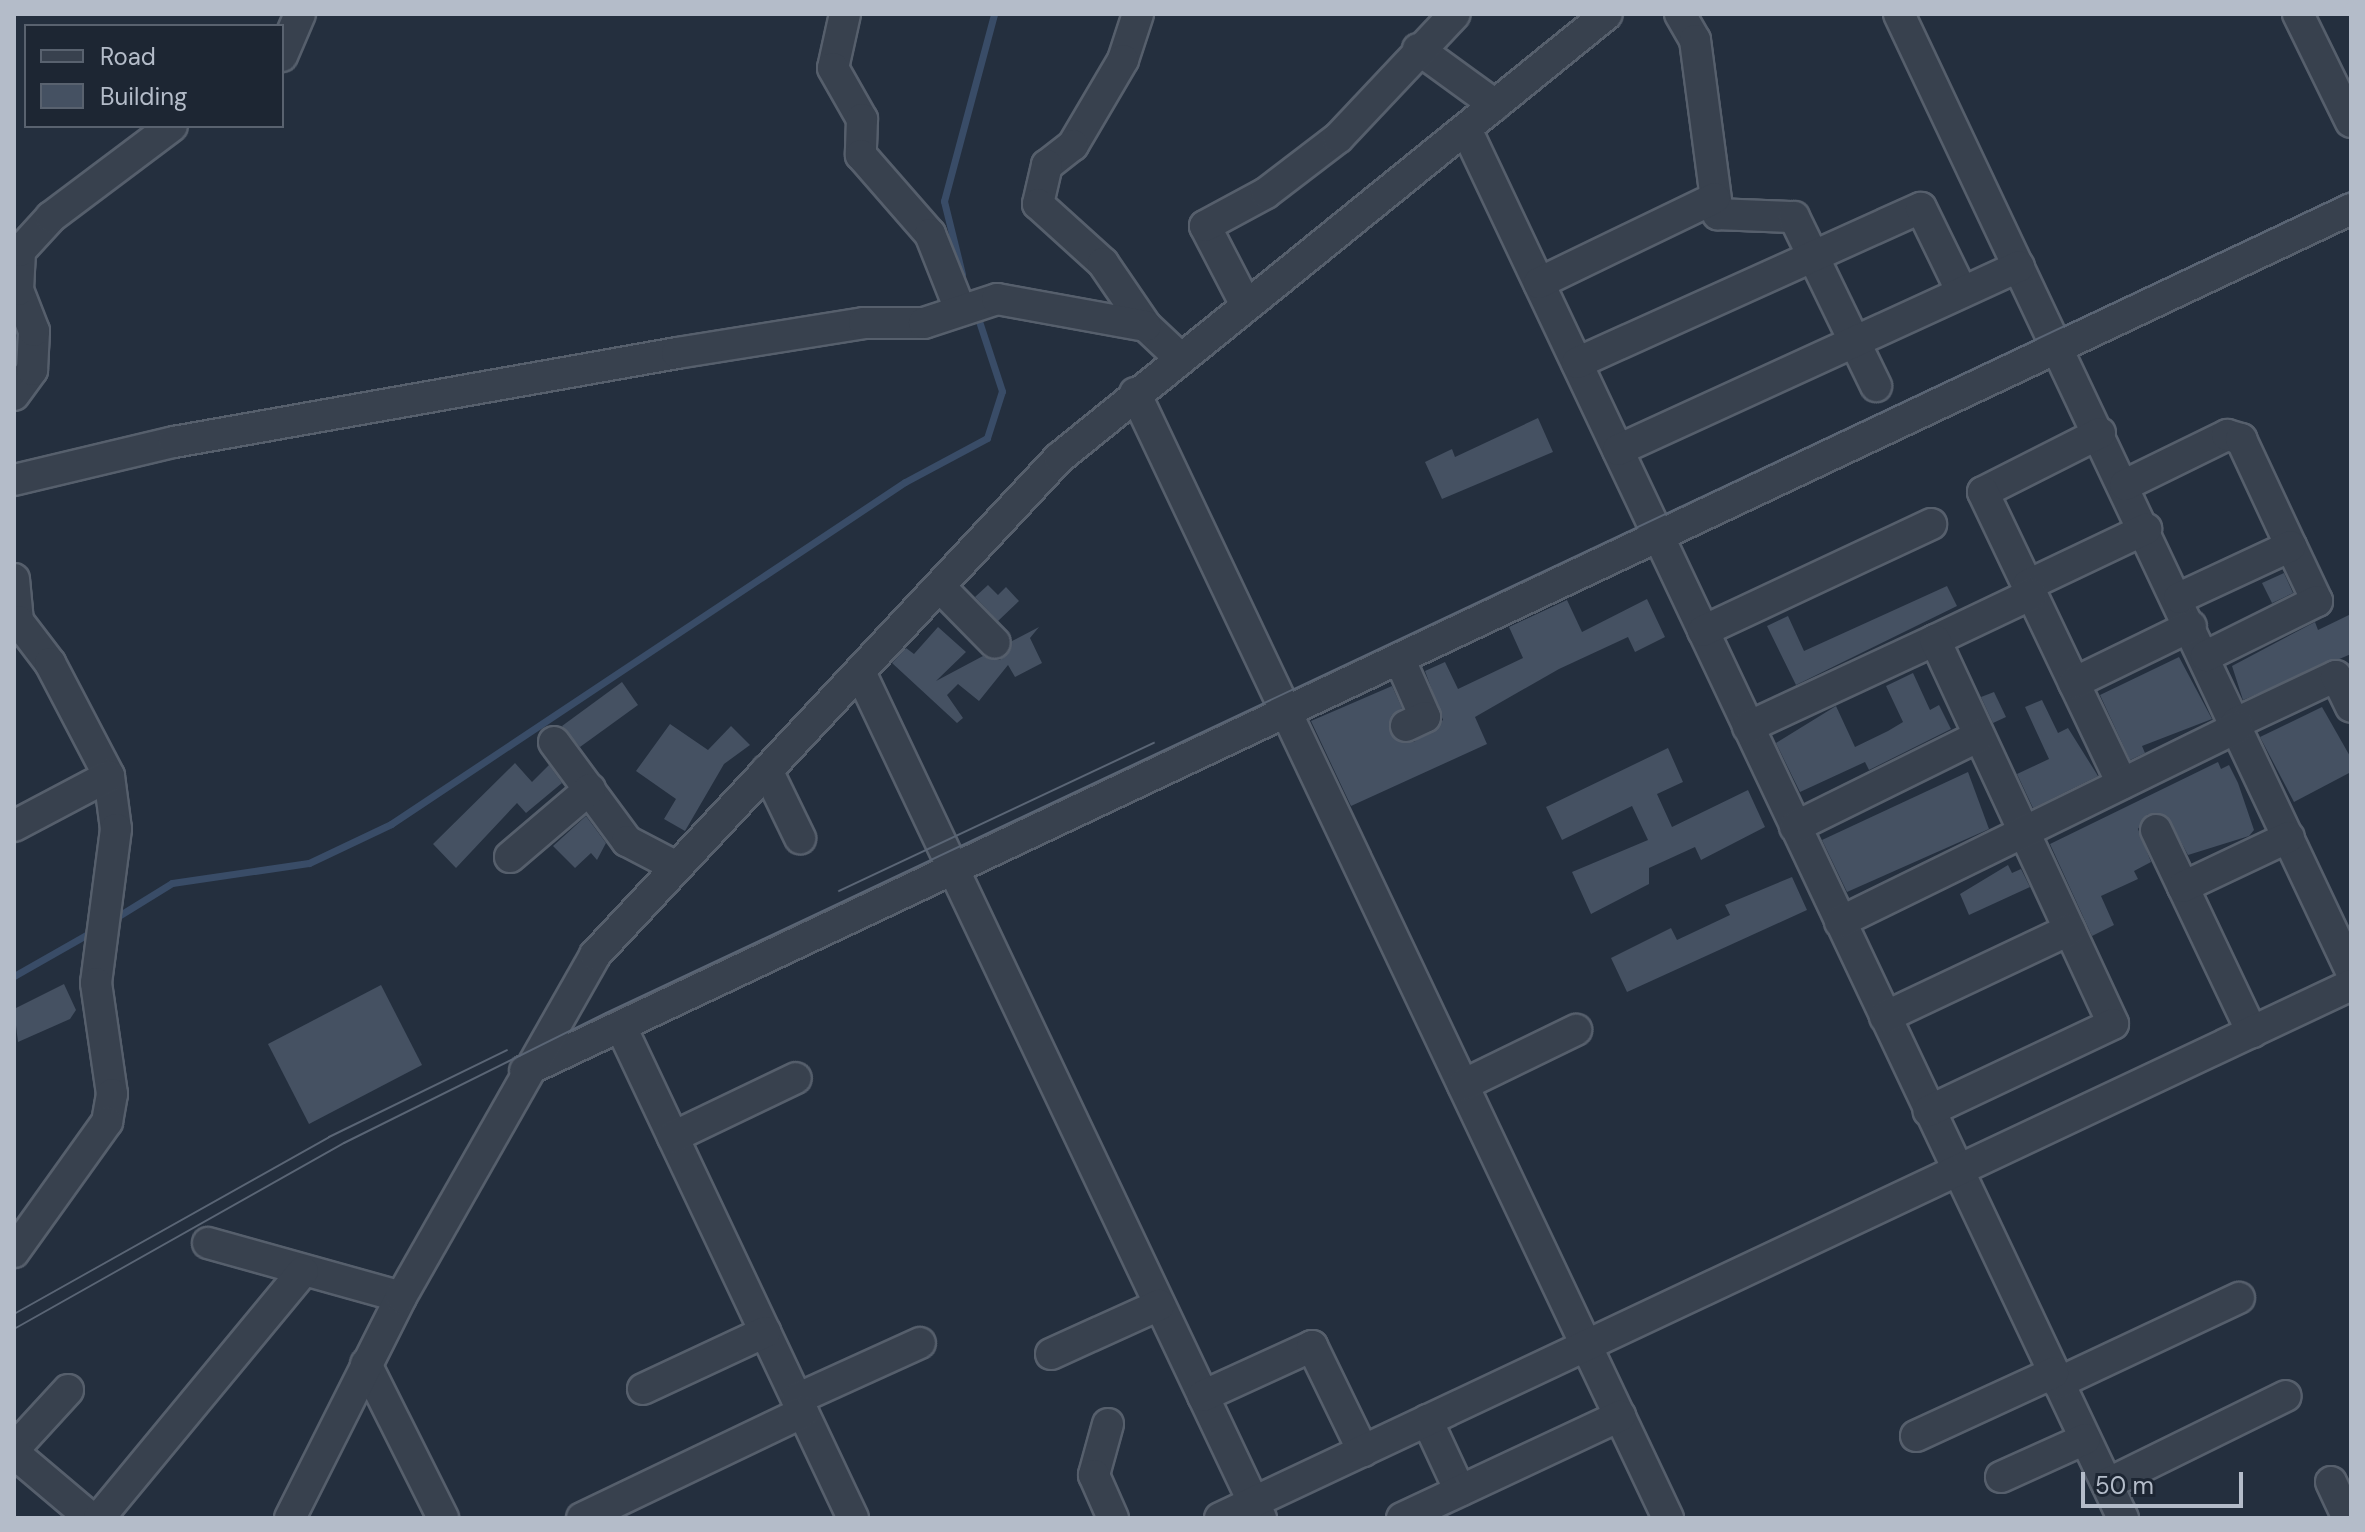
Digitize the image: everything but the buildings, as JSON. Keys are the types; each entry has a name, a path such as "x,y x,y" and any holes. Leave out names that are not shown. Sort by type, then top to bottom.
{"street":[{"path":"284,51 300,14"},
{"path":"845,14 833,68 862,119 861,155 930,234 966,306"},
{"path":"1138,14 1123,60 1073,145 1047,165 1038,204 1103,263 1146,326 1180,358"},
{"path":"1246,305 1205,226 1266,193 1338,138 1418,49 1455,14"},
{"path":"290,1518 401,1297 525,1071 595,955 1059,458 1135,393 1607,14"},
{"path":"1680,14 1695,40 1718,214 1794,217 1876,386"},
{"path":"1899,14 2206,656 2351,971"},
{"path":"2298,14 2351,122"},
{"path":"1418,49 1495,105"},
{"path":"14,395 32,370 34,331 18,290 20,251 51,217 169,128"},
{"path":"1466,129 2123,1518"},
{"path":"1539,283 1715,198"},
{"path":"1577,363 1813,253 1921,208 1962,292"},
{"path":"525,1071 957,872 2351,209"},
{"path":"1618,450 2019,266"},
{"path":"14,480 174,442 677,353 864,323 924,323 966,306 997,299 1146,326"},
{"path":"1135,393 1668,1518"},
{"path":"2100,433 1983,492 2122,784"},
{"path":"2125,485 2227,435 2241,439 2317,601 2206,656"},
{"path":"1703,631 1931,524"},
{"path":"1748,727 1935,640 2146,529"},
{"path":"2074,683 2291,546"},
{"path":"14,579 18,621 50,663 109,776 116,829 96,983 112,1094 107,1122 14,1252"},
{"path":"940,587 995,643"},
{"path":"1929,1111 2113,1024 1935,640"},
{"path":"1400,660 1425,717 1406,726"},
{"path":"860,672 1257,1510"},
{"path":"1840,922 2336,676 2351,707"},
{"path":"1795,827 1979,736"},
{"path":"554,742 627,841 675,866"},
{"path":"767,770 800,838"},
{"path":"14,826 109,776"},
{"path":"510,857 590,789"},
{"path":"2156,830 2252,1032"},
{"path":"2183,887 2289,837"},
{"path":"1885,1017 2069,930"},
{"path":"1220,1518 1257,1510 1363,1451 1427,1420 2351,985"},
{"path":"621,1027 853,1518"},
{"path":"1463,1085 1576,1030"},
{"path":"673,1137 796,1078"},
{"path":"208,1243 401,1297"},
{"path":"99,1518 303,1271"},
{"path":"1916,1436 2239,1298"},
{"path":"1051,1354 1159,1305"},
{"path":"643,1389 765,1332"},
{"path":"582,1518 920,1343"},
{"path":"1203,1396 1312,1346 1363,1451"},
{"path":"366,1364 443,1518"},
{"path":"68,1390 14,1451 91,1518"},
{"path":"2107,1484 2286,1396"},
{"path":"1402,1518 1620,1416"},
{"path":"1427,1420 1460,1491"},
{"path":"1108,1424 1094,1475 1113,1518"},
{"path":"2001,1477 2085,1439"},
{"path":"2331,1482 2348,1518"}],"waterway":[{"path":"962,274 944,201 994,14"},
{"path":"112,920 172,883 309,863 391,824 905,482 987,438 1002,391 976,312"},
{"path":"14,976 95,930"}],"tram line":[{"path":"14,1329 344,1143 606,1013 2351,191"},
{"path":"839,891 1154,743"},
{"path":"14,1314 329,1137 507,1050"}]}
